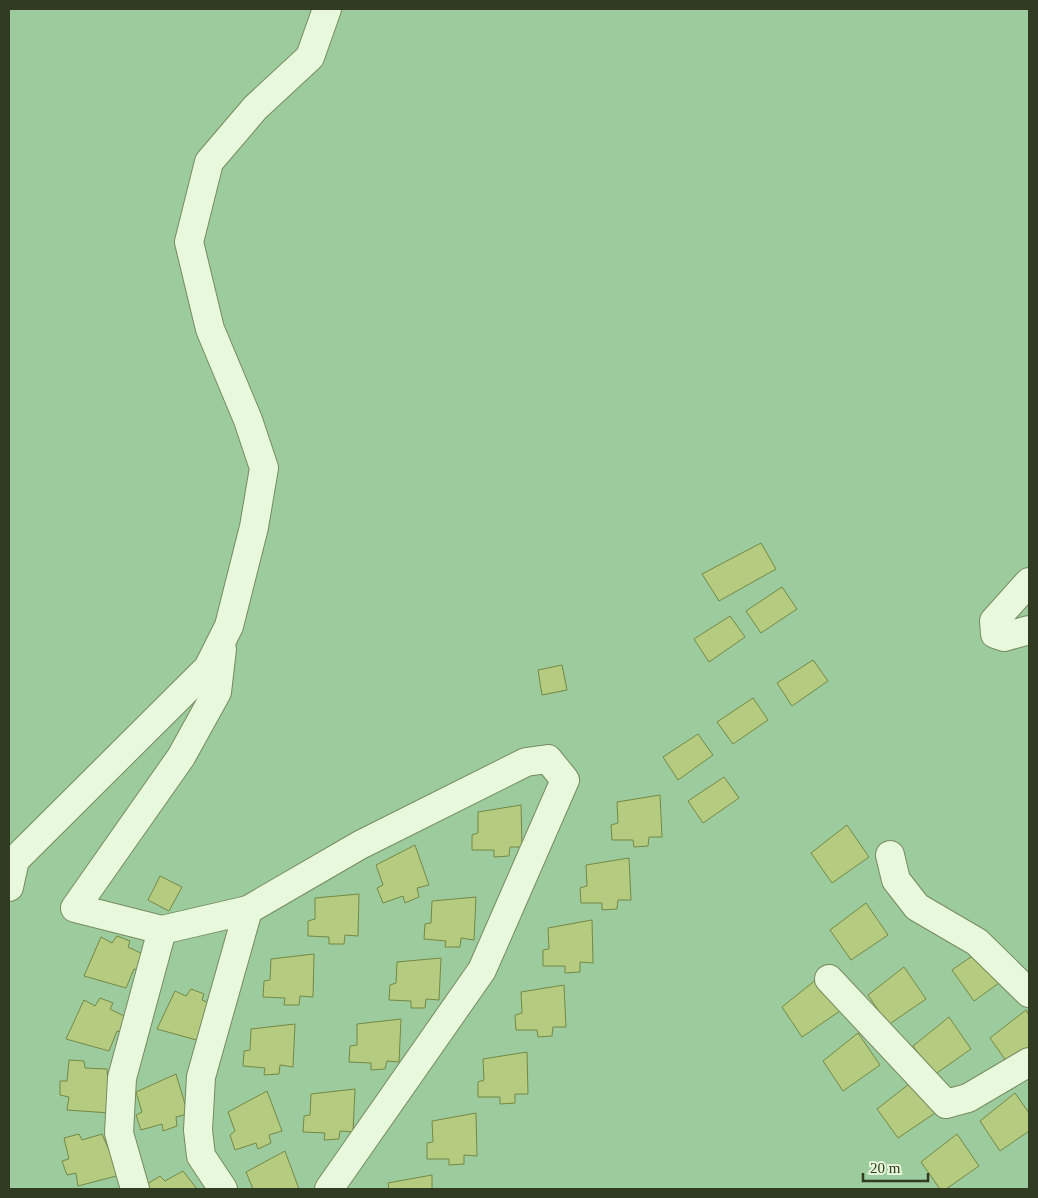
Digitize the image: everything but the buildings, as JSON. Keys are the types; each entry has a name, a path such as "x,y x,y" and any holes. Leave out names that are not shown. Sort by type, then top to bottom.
{"street":[{"path":"9,887 15,860 208,668 229,626 254,527 264,468 248,420 210,329 189,242 209,162 255,108 310,57 327,9"},
{"path":"1029,582 994,621 995,634 1004,637 1029,630"},
{"path":"224,637 217,692 181,758 74,908 162,930 248,910 360,845 526,762 548,759 566,780 482,970 329,1189"},
{"path":"890,855 896,880 917,907 976,942 1029,993"},
{"path":"223,1189 201,1156 198,1130 201,1077 248,910"},
{"path":"135,1189 119,1133 122,1078 162,930"},
{"path":"829,979 946,1104 968,1098 1029,1062"}],"green space":[{"path":"9,9 1029,9 1029,1189 9,1189"}]}
